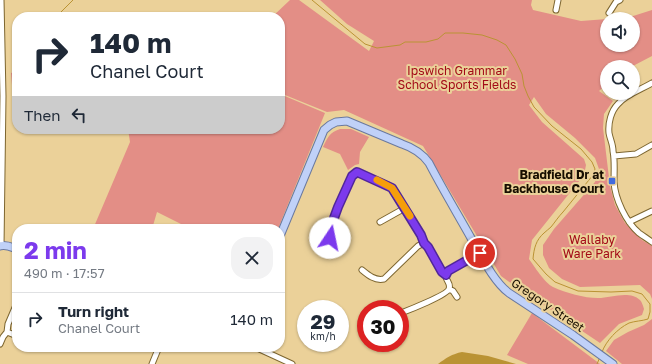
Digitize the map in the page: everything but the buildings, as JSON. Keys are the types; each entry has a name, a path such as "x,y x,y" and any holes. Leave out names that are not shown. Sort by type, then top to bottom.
{"main road":[{"name":"Gregory Street","path":"285,224 321,139 328,130 335,125 343,123 354,124 402,144 419,155 436,177 495,278 504,289 611,362"},
{"path":"0,246 8,245 12,247"}],"street":[{"path":"0,0 3,96 0,246"},
{"path":"556,10 558,0"},
{"path":"610,12 616,2 620,0"},
{"path":"652,83 624,98 618,103 611,116 609,124 609,133 614,156 614,184 619,203 624,216 639,233 652,242"},
{"path":"614,156 636,154 652,145"},
{"path":"330,238 330,229 338,207 352,176 355,173 390,186 405,208 442,272 446,275 450,285 446,293 409,310"},
{"path":"380,222 405,208"},
{"path":"630,222 652,211"},
{"path":"362,270 375,279 384,279 418,246 424,243"},
{"path":"446,275 448,271 480,253"},
{"path":"449,289 453,291 457,297"},
{"path":"0,344 7,332 8,324 12,315"},
{"path":"7,332 12,334"},
{"path":"152,364 156,352"},
{"path":"265,352 292,364"}],"green space":[{"path":"290,0 299,0 369,51 374,41 347,24 320,0 532,0 531,5 533,10 581,21 600,20 600,52 640,52 640,14 652,10 652,56 640,62 640,60 600,60 599,91 600,100 613,101 604,114 603,128 610,186 615,205 625,223 642,240 652,246 652,299 650,294 640,285 580,287 562,279 549,268 543,255 543,245 554,229 595,182 599,169 595,158 575,138 546,114 534,97 529,105 542,122 584,159 586,165 584,175 532,240 529,259 543,278 553,287 575,295 593,298 631,295 640,300 644,309 642,315 619,324 600,343 501,276 423,146 344,110 327,112 285,95 285,12 277,12"},
{"path":"285,96 325,113 280,224 181,224 157,212 153,224 95,224 130,142 129,134 285,134"},
{"path":"340,129 351,129 369,137 360,152 359,164 348,170 340,154 323,147 329,136 333,132"},
{"path":"532,313 600,364 528,364 507,355"},
{"path":"652,319 652,364 622,364 606,351 614,340 644,325"}],"shaded area":[{"path":"462,352 488,356 516,364 438,364 449,356"}],"waterway":[{"path":"61,12 73,0"},
{"path":"312,0 365,44 377,48 400,45 405,42 426,42 438,39 445,33 482,35 506,45 522,74 524,86 534,107 552,126 581,149 592,162 595,169 593,175 551,227 539,238 533,259 555,282 578,291 632,291 642,294 650,304 648,319 629,323 620,329 609,340 602,352"},
{"path":"597,364 600,357"}],"slow traffic":[{"path":"377,180 392,188 410,216"}],"place":[{"name":"Bradfield Dr at Backhouse Court","path":"612,181"}],"route":[{"path":"330,238 330,229 338,207 353,174 357,172 392,188 421,235 424,243 428,247 442,272 446,275 448,271 480,253"}],"park label":[{"name":"Ipswich Grammar School Sports Fields","path":"457,77"},
{"name":"Wallaby Ware Park","path":"592,246"}]}
